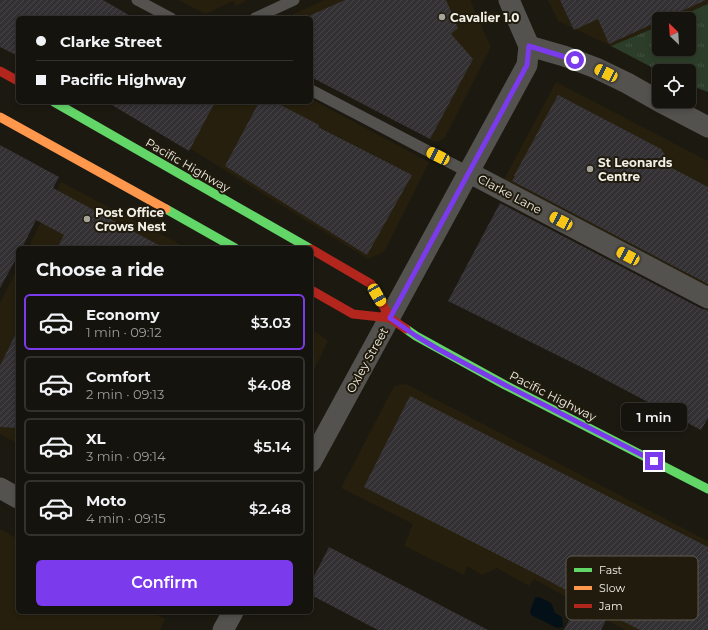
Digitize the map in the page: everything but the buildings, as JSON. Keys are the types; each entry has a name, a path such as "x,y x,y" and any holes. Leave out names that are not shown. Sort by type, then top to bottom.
{"main road":[{"path":"0,71 16,80"},
{"name":"Pacific Highway","path":"58,104 306,246"},
{"path":"0,117 231,246"},
{"name":"Pacific Highway","path":"313,250 371,284 390,318 416,336 505,385 708,489"},
{"name":"Pacific Highway","path":"313,291 353,314 390,318"}],"street":[{"path":"509,0 529,46 564,56 596,68 708,126"},
{"name":"Oxley Street","path":"313,458 527,65 529,46"},
{"name":"Clarke Lane","path":"468,172 708,298"},
{"path":"0,488 16,497"}],"lane":[{"path":"137,0 167,16"},
{"path":"259,16 294,0"},
{"name":"Clarke Lane","path":"313,91 468,172"}],"shaded area":[{"path":"178,0 247,0 236,6 233,1 206,14"},
{"path":"324,0 470,0 491,47 444,139 435,142 313,73 313,16 289,16"},
{"path":"548,0 708,0 708,4 690,12 652,12 652,29 611,46 558,21"},
{"path":"556,82 708,161 708,288 503,181"},
{"path":"313,100 429,162 384,252 368,259 136,115 116,104 313,104"},
{"path":"61,182 183,246 29,246"},
{"path":"16,271 16,443 0,434 0,303"},
{"path":"313,330 328,341 313,372"},
{"path":"406,384 708,541 708,630 625,630 607,620 698,620 698,556 566,556 566,597 534,579 529,586 497,568 482,575 467,566 464,575 404,546 413,524 341,488 394,386"},
{"path":"0,529 16,538 16,614 156,614 165,619 160,630 0,630"},
{"path":"539,597 551,603 555,613 562,617 563,627 557,628 531,615 530,611 535,598"}],"green space":[{"path":"708,4 708,92 696,88 696,64 652,64 652,67 611,46 652,29 652,56 696,56 696,12 690,12"}],"traffic: fast":[{"path":"57,104 306,246"},
{"path":"166,209 231,246"},
{"path":"406,329 505,385 708,489"}],"traffic: slow":[{"path":"0,117 166,209"}],"traffic: jam":[{"path":"0,71 16,80"},
{"path":"313,250 371,284 390,318 406,329"},
{"path":"313,291 353,314 390,318"}],"place":[{"name":"Cavalier 1.0","path":"442,17"},
{"name":"St Leonards Centre","path":"590,169"},
{"name":"Post Office Crows Nest","path":"87,219"}],"route":[{"path":"575,60 529,46 527,65 390,318 438,349 654,461"}]}
